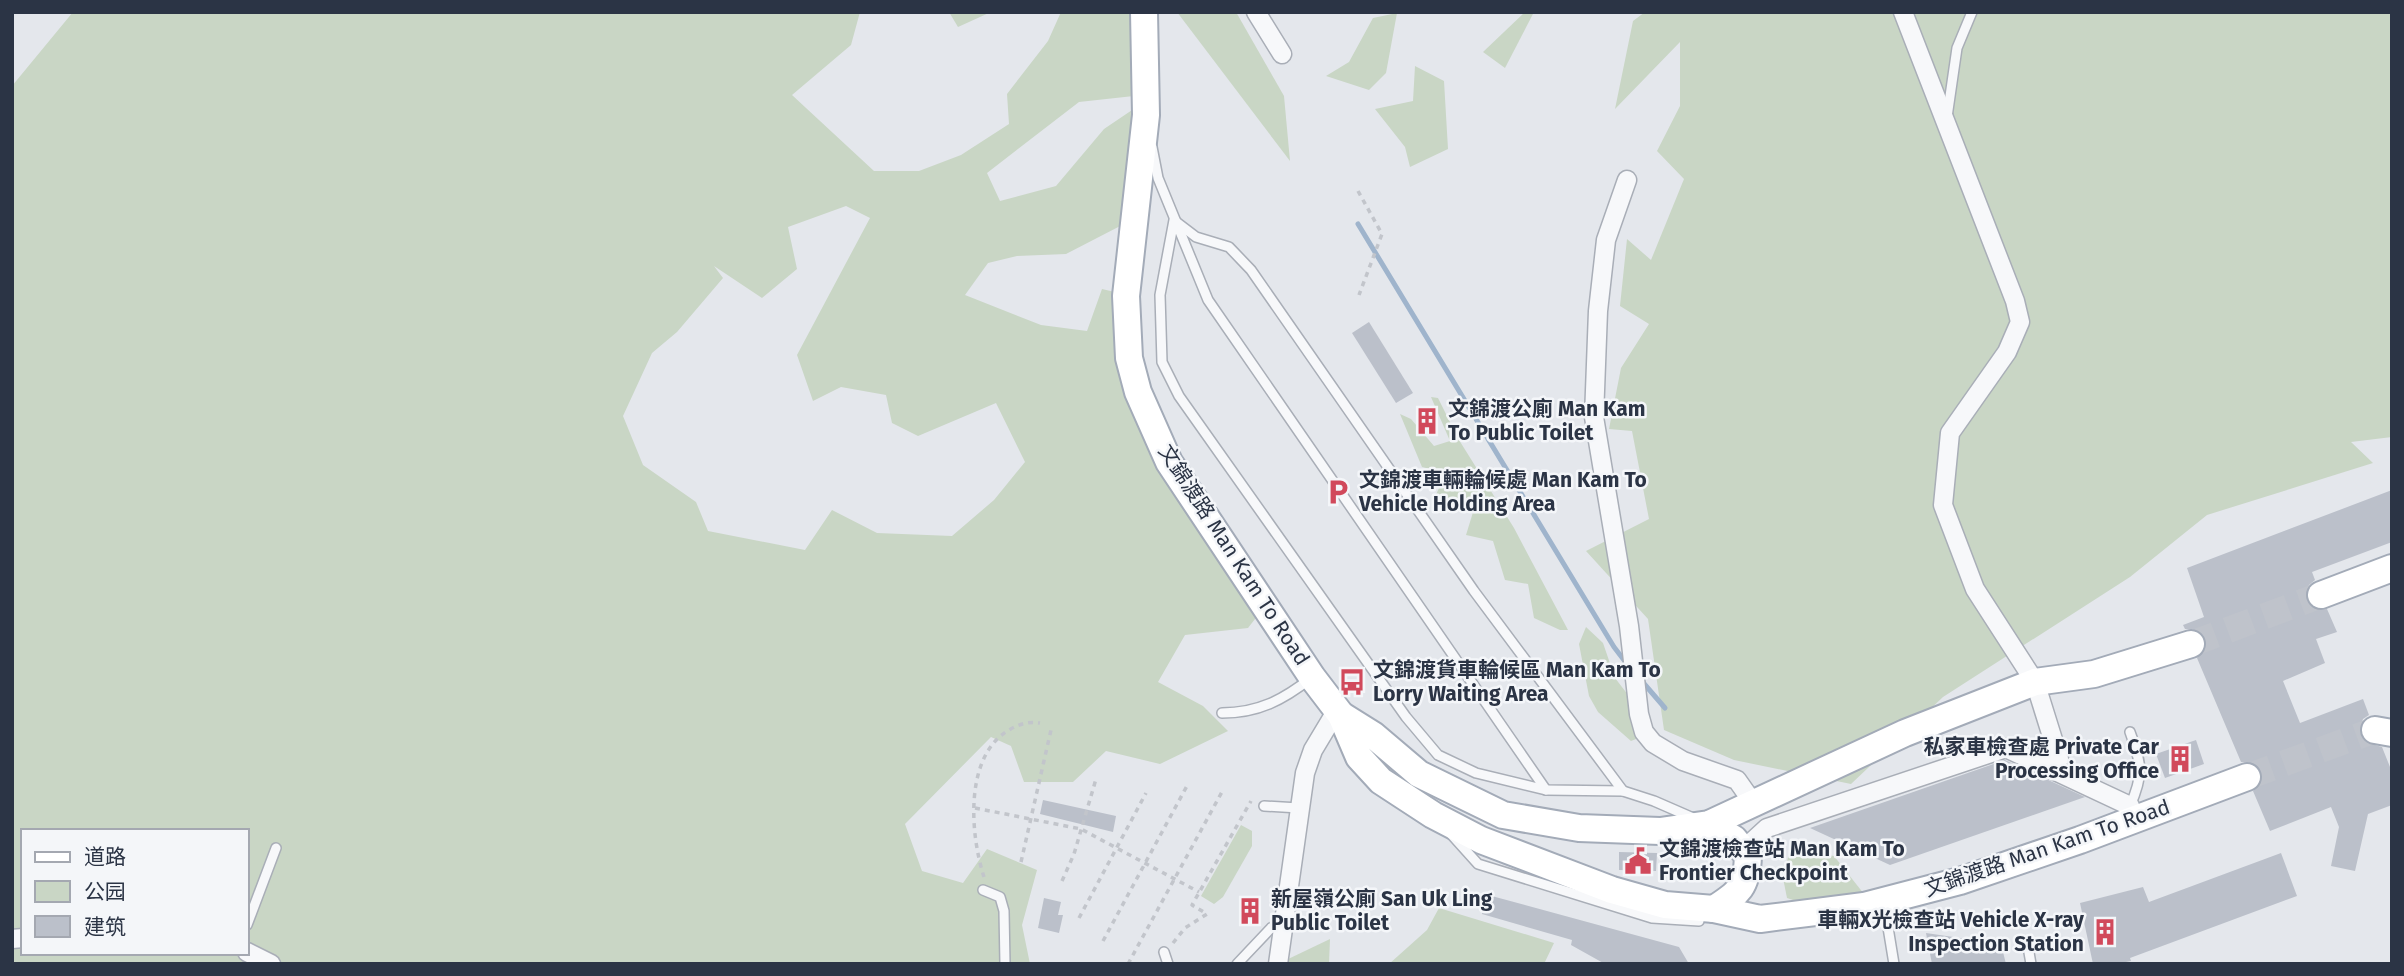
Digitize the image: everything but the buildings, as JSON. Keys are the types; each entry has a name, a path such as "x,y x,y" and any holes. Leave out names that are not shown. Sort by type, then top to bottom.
{"main road":[{"name":"文錦渡路 Man Kam To Road","path":"1144,12 1146,115 1126,296 1129,358 1138,392 1169,462 1312,677 1339,713 1359,757 1381,781 1433,815 1481,840 1612,890 1717,917 1760,919 1864,906 1960,881 2126,815 2248,778"},
{"path":"2321,595 2392,568"},
{"name":"文錦渡路 Man Kam To Road","path":"1339,713 1373,735 1419,774 1503,816 1578,828 1660,831 1709,824 1905,733 2035,682 2094,674 2191,644"},
{"path":"1709,824 1734,839 1748,856 1747,876 1737,895 1717,917"}],"street":[{"path":"1256,12 1282,54"},
{"path":"1903,12 2015,301 2020,322 2007,352 1951,433 1943,505 1975,589 2035,682 2059,759 2053,770"},
{"path":"1627,180 1606,240 1598,311 1594,416 1629,626 1639,714 1644,732 1653,743 1683,761 1737,780 1749,797 1745,807"},
{"path":"1278,964 1306,773 1313,750 1339,713"},
{"path":"1743,850 1768,828 2006,748 2053,770 2126,815"},
{"path":"248,952 271,964"}],"lane":[{"path":"1946,126 1957,48 1972,12"},
{"path":"1146,115 1158,178 1208,300 1546,790"},
{"path":"1174,220 1160,295 1162,362 1179,396 1406,718 1438,755 1476,773 1546,790 1623,791 1709,824"},
{"path":"1174,220 1196,237 1229,247 1251,270 1474,591 1623,791"},
{"path":"1222,713 1240,713 1267,706 1289,695 1312,677"},
{"path":"2126,815 2140,784 2141,773 2141,762 2130,732"},
{"path":"1264,806 1299,808"},
{"path":"248,922 276,848"},
{"path":"986,891 1000,897 1004,911 1005,964"},
{"path":"1884,901 1894,964"},
{"path":"1237,964 1271,928 1284,920"},
{"path":"2027,941 2031,964"},
{"path":"1164,952 1168,964"}],"path":[{"path":"1358,191 1382,234 1359,295"},
{"path":"986,891 977,857 974,796 980,772 988,750 997,737 1031,721 1040,723"},
{"path":"1021,862 1051,730"},
{"path":"1062,881 1074,854 1096,779"},
{"path":"1103,941 1188,784"},
{"path":"1128,964 1223,790"},
{"path":"1079,918 1146,793"},
{"path":"1164,952 1185,928 1207,914 1192,905 1252,799"},
{"path":"975,808 1081,829 1199,892"}],"green space":[{"path":"73,12 860,12 851,45 792,95 874,171 919,171 961,155 1009,124 1007,94 1048,41 1061,12 1144,12 1152,94 1079,102 987,173 1000,201 1056,186 1104,129 1141,104 1126,223 1066,254 1017,256 988,263 965,295 1041,325 1087,331 1102,289 1119,293 1128,394 1262,610 1248,628 1185,635 1158,682 1203,706 1228,731 1160,764 1106,751 1073,782 1024,782 1011,746 991,737 905,824 922,871 963,883 987,849 1037,870 1022,925 1030,964 12,964 12,86","holes":["846,206 870,218 797,355 813,401 841,387 886,395 892,423 918,436 996,403 1025,462 994,500 952,536 877,533 832,510 805,550 708,531 696,502 643,465 623,416 652,353 677,332 723,278 714,266 762,298 797,269 788,227"]},
{"path":"949,12 991,12 958,27"},
{"path":"1177,12 1236,12 1284,96 1290,161"},
{"path":"1525,12 1534,12 1505,68 1483,52"},
{"path":"1645,12 2392,12 2392,437 2351,442 2373,463 2207,515 2130,577 1943,697 1851,784 1734,760 1664,730 1648,619 1586,551 1649,519 1632,431 1609,429 1621,368 1649,324 1620,306 1627,239 1651,260 1684,179 1657,151 1680,106 1680,42 1615,109 1633,21"},
{"path":"1397,13 1386,73 1369,90 1326,76 1349,62 1373,18"},
{"path":"1415,66 1444,81 1448,149 1410,167 1405,147 1375,109 1413,101"},
{"path":"1431,397 1438,398 1459,440 1514,528 1568,630 1560,630 1534,618 1528,584 1505,580 1493,541 1466,535 1474,509 1451,512 1433,501 1446,473 1422,467 1400,414 1411,419 1434,446 1450,441"},
{"path":"1586,627 1603,643 1615,678 1656,731 1631,741 1598,712 1589,696 1579,644"},
{"path":"1241,825 1252,831 1252,846 1223,897 1214,904 1201,896"},
{"path":"1790,849 1834,856 1864,894 1802,903 1787,898 1783,878"},
{"path":"1439,908 1554,943 1544,964 1389,964 1427,930"},
{"path":"1330,939 1329,964 1280,964 1284,961"}],"waterway":[{"path":"1358,224 1614,647 1627,664"},
{"path":"1640,679 1665,708"}],"tunnel":[{"path":"2191,644 2321,595"},
{"path":"2247,777 2375,730"}],"place":[{"name":"文錦渡公廁 Man Kam To Public Toilet","path":"1427,421"},
{"name":"文錦渡車輛輪候處 Man Kam To Vehicle Holding Area","path":"1338,492"},
{"name":"文錦渡貨車輪候區 Man Kam To Lorry Waiting Area","path":"1352,682"},
{"name":"私家車檢查處 Private Car Processing Office","path":"2180,759"},
{"name":"文錦渡檢查站 Man Kam To Frontier Checkpoint","path":"1638,861"},
{"name":"新屋嶺公廁 San Uk Ling Public Toilet","path":"1250,911"},
{"name":"車輛X光檢查站 Vehicle X-ray Inspection Station","path":"2105,932"}]}
